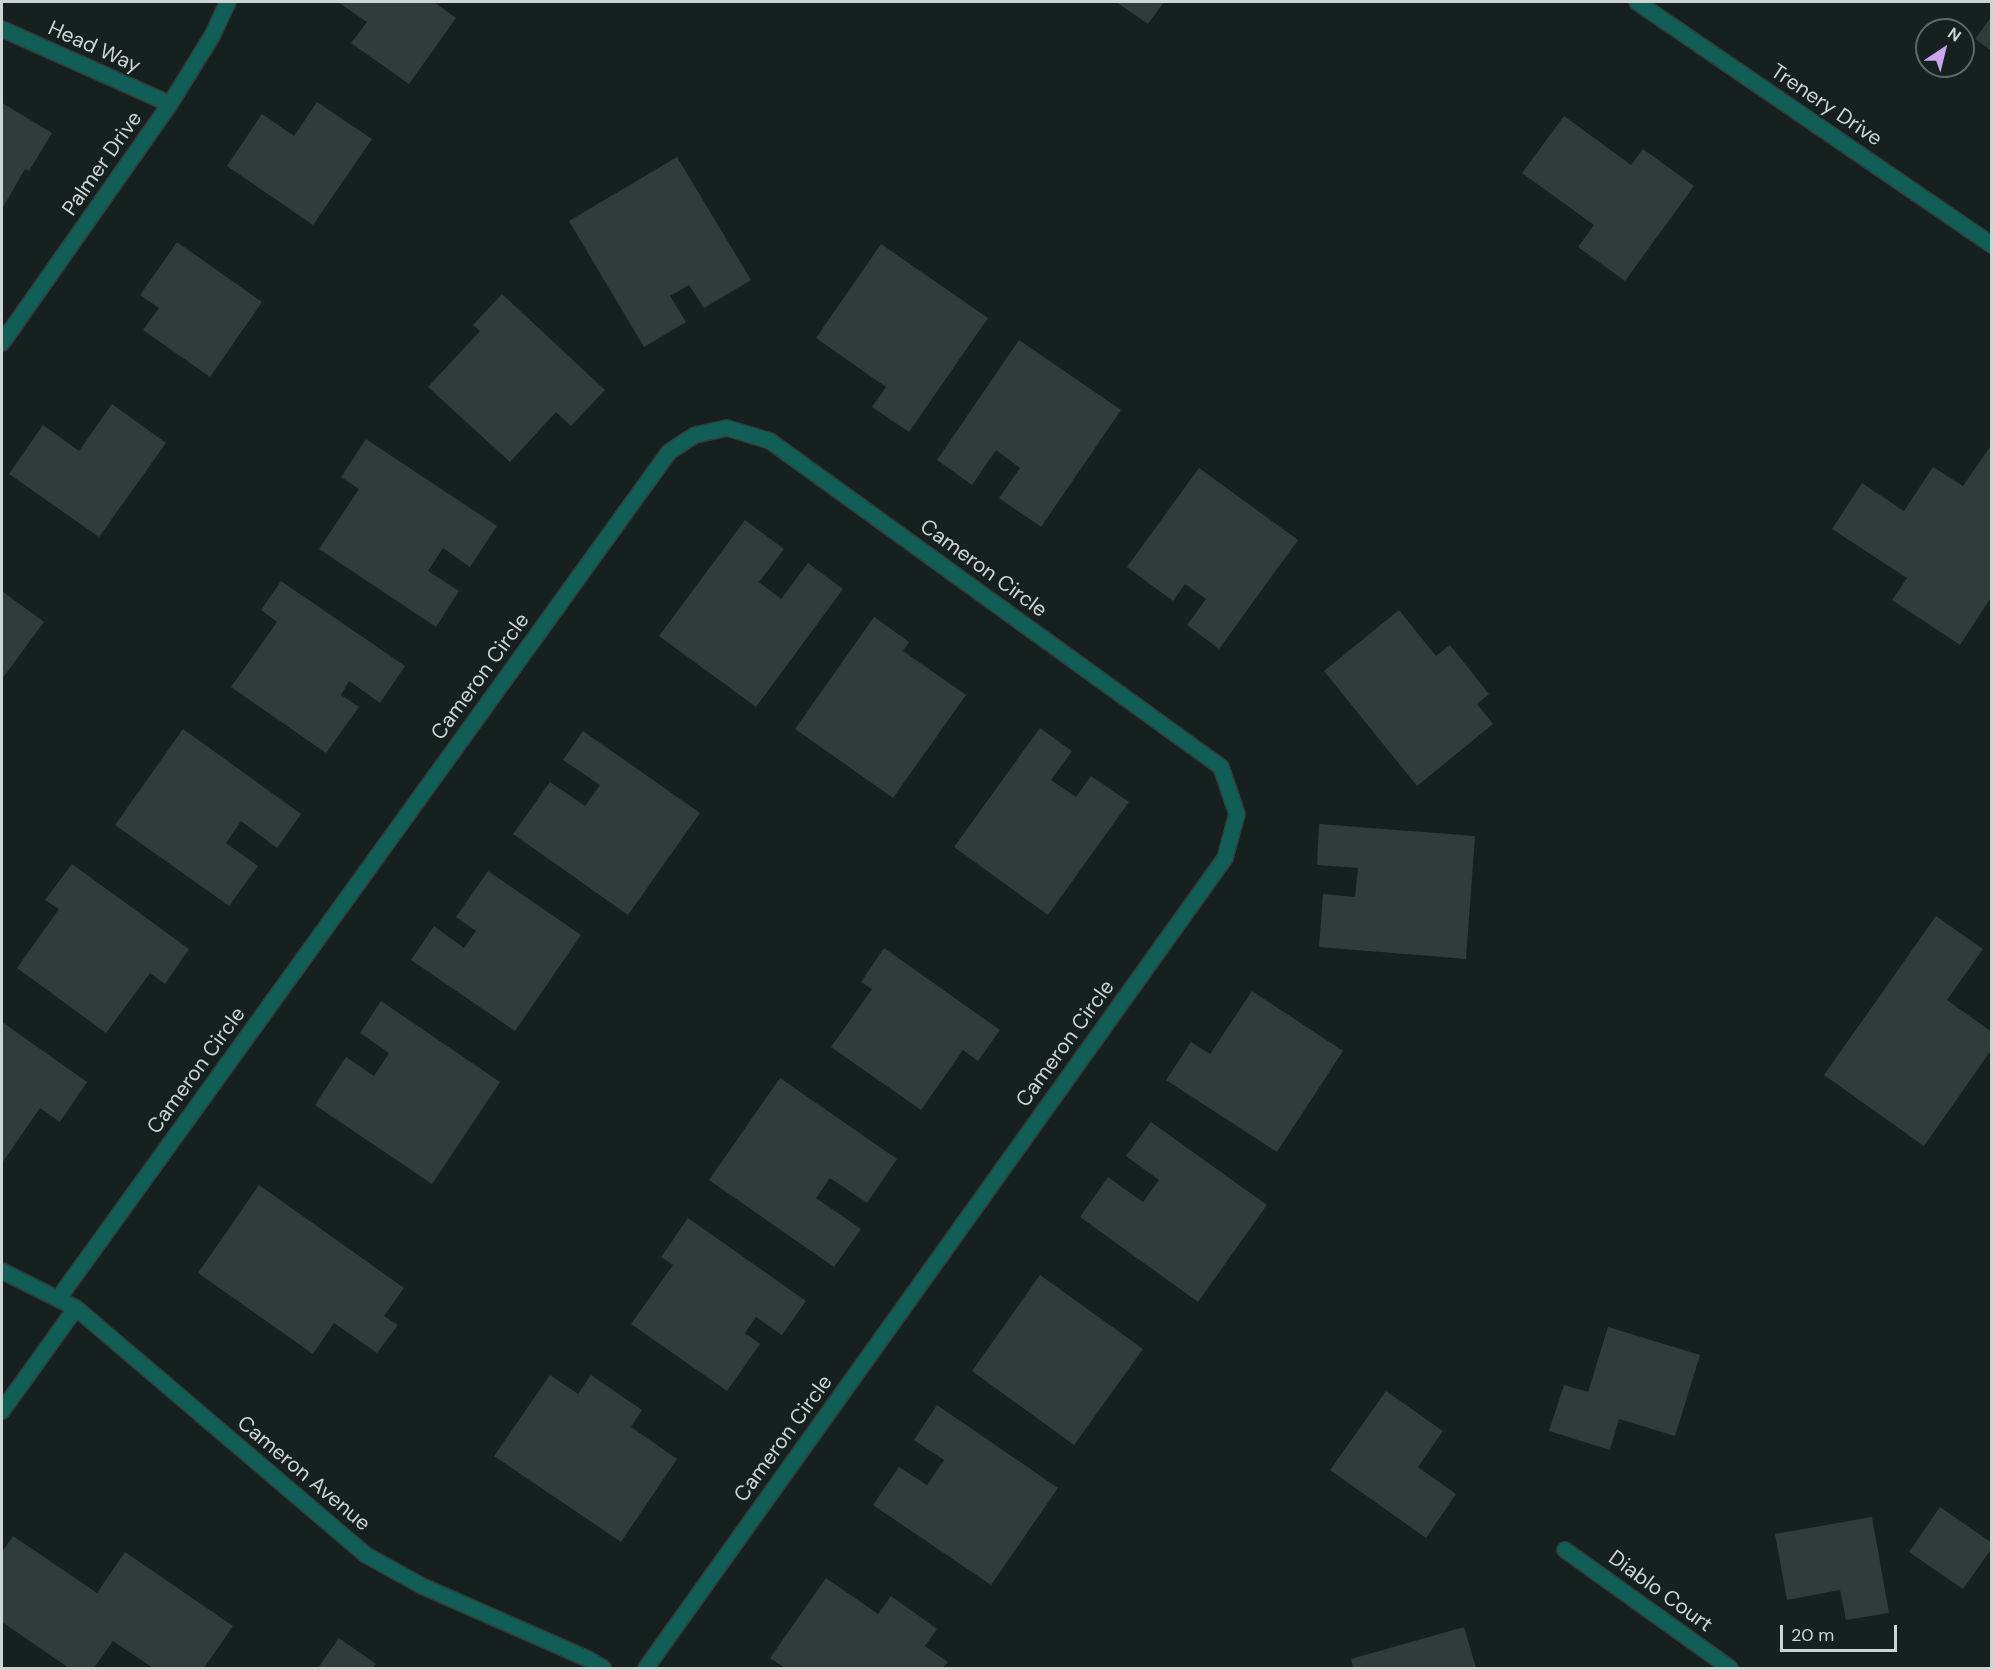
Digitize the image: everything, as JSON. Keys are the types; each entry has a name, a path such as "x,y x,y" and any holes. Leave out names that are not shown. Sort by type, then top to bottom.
{"street":[{"name":"Palmer Drive","path":"2,344 170,104 212,36 228,2"},
{"name":"Trenery Drive","path":"1637,2 1992,245"},
{"name":"Head Way","path":"2,29 170,104"},
{"name":"Cameron Circle","path":"58,1299 669,452 695,435 727,428 770,441 1221,767 1237,814 1225,858 646,1668"},
{"name":"Cameron Avenue","path":"2,1271 76,1308 366,1555 422,1586 588,1659 603,1668"},
{"path":"2,1411 76,1308"},
{"name":"Diablo Court","path":"1565,1550 1730,1668"}],"building":[{"path":"338,2 434,2 456,18 409,84 351,43 367,22"},
{"path":"1116,2 1164,2 1148,24"},
{"path":"1992,16 1992,51 1975,39"},
{"path":"317,102 372,139 313,225 227,166 262,114 294,136"},
{"path":"2,103 52,133 29,171 25,169 2,209"},
{"path":"1564,116 1631,165 1643,149 1694,186 1625,281 1578,247 1594,225 1522,173"},
{"path":"677,157 751,280 704,308 689,285 670,296 686,322 644,347 569,221"},
{"path":"177,242 262,302 210,377 143,330 159,308 140,295"},
{"path":"881,244 988,318 909,432 872,407 886,387 816,338"},
{"path":"502,294 605,390 571,426 556,412 510,462 428,387 480,331 473,325"},
{"path":"1019,340 1121,410 1041,527 999,498 1020,468 996,450 972,485 937,460"},
{"path":"112,404 166,443 99,537 9,474 43,425 79,451"},
{"path":"366,439 497,526 470,567 443,548 428,571 459,591 436,627 319,549 359,489 341,477"},
{"path":"1992,444 1992,596 1960,645 1892,600 1907,578 1832,529 1862,483 1904,511 1933,467 1963,486"},
{"path":"1199,468 1298,540 1219,649 1187,625 1206,599 1185,584 1173,601 1127,567"},
{"path":"745,520 784,549 759,582 781,599 808,563 843,589 756,707 659,636"},
{"path":"281,581 405,666 380,703 349,681 341,695 359,707 326,753 231,687 277,622 261,610"},
{"path":"2,591 44,622 2,679"},
{"path":"1399,610 1436,656 1450,645 1489,694 1477,704 1493,724 1417,786 1324,671"},
{"path":"874,617 909,642 903,651 966,695 893,798 795,729"},
{"path":"1040,728 1072,751 1051,780 1076,797 1091,776 1129,802 1048,915 954,847"},
{"path":"183,729 301,814 277,848 241,821 226,843 258,866 229,906 115,825"},
{"path":"583,731 700,813 628,915 513,834 550,782 585,806 600,785 563,760"},
{"path":"1319,824 1475,836 1466,959 1319,947 1323,894 1355,897 1358,868 1317,865"},
{"path":"72,864 189,949 165,984 150,973 106,1033 17,968 59,909 45,900"},
{"path":"488,871 581,935 515,1031 411,960 434,926 464,948 476,931 456,917"},
{"path":"1936,916 1983,949 1947,1000 1992,1032 1992,1049 1924,1146 1824,1075"},
{"path":"884,948 1000,1030 978,1061 963,1050 921,1110 831,1047 872,989 861,982"},
{"path":"1252,991 1343,1051 1277,1152 1166,1080 1191,1042 1210,1054"},
{"path":"381,1001 500,1082 432,1184 315,1105 346,1057 374,1076 389,1053 360,1033"},
{"path":"2,1022 87,1082 60,1122 40,1108 2,1163"},
{"path":"780,1078 897,1159 867,1203 830,1178 816,1198 861,1229 834,1267 709,1180"},
{"path":"1151,1122 1267,1205 1198,1302 1080,1217 1108,1177 1143,1202 1159,1180 1126,1156"},
{"path":"259,1185 404,1288 384,1316 398,1325 377,1353 334,1323 313,1354 198,1273"},
{"path":"688,1218 806,1301 782,1335 756,1317 745,1333 760,1344 727,1391 631,1324 673,1265 661,1257"},
{"path":"1040,1275 1143,1349 1074,1445 972,1371"},
{"path":"1608,1327 1700,1355 1675,1436 1619,1419 1610,1450 1549,1431 1564,1385 1588,1392"},
{"path":"550,1375 578,1394 591,1375 642,1410 631,1427 677,1459 621,1542 494,1456"},
{"path":"1386,1391 1443,1431 1418,1467 1456,1494 1426,1538 1330,1470"},
{"path":"937,1405 1058,1488 991,1585 873,1505 899,1467 927,1485 944,1460 914,1440"},
{"path":"1940,1507 1992,1543 1992,1548 1963,1589 1909,1552"},
{"path":"1872,1517 1889,1613 1846,1620 1840,1590 1787,1600 1775,1534"},
{"path":"13,1536 97,1593 125,1552 233,1626 204,1668 153,1668 113,1641 94,1668 69,1668 2,1622 2,1552"},
{"path":"826,1578 878,1614 891,1596 937,1629 925,1646 948,1662 943,1668 785,1668 770,1658"},
{"path":"1464,1627 1476,1668 1353,1668 1351,1659"},
{"path":"339,1638 376,1664 373,1668 318,1668"}]}
